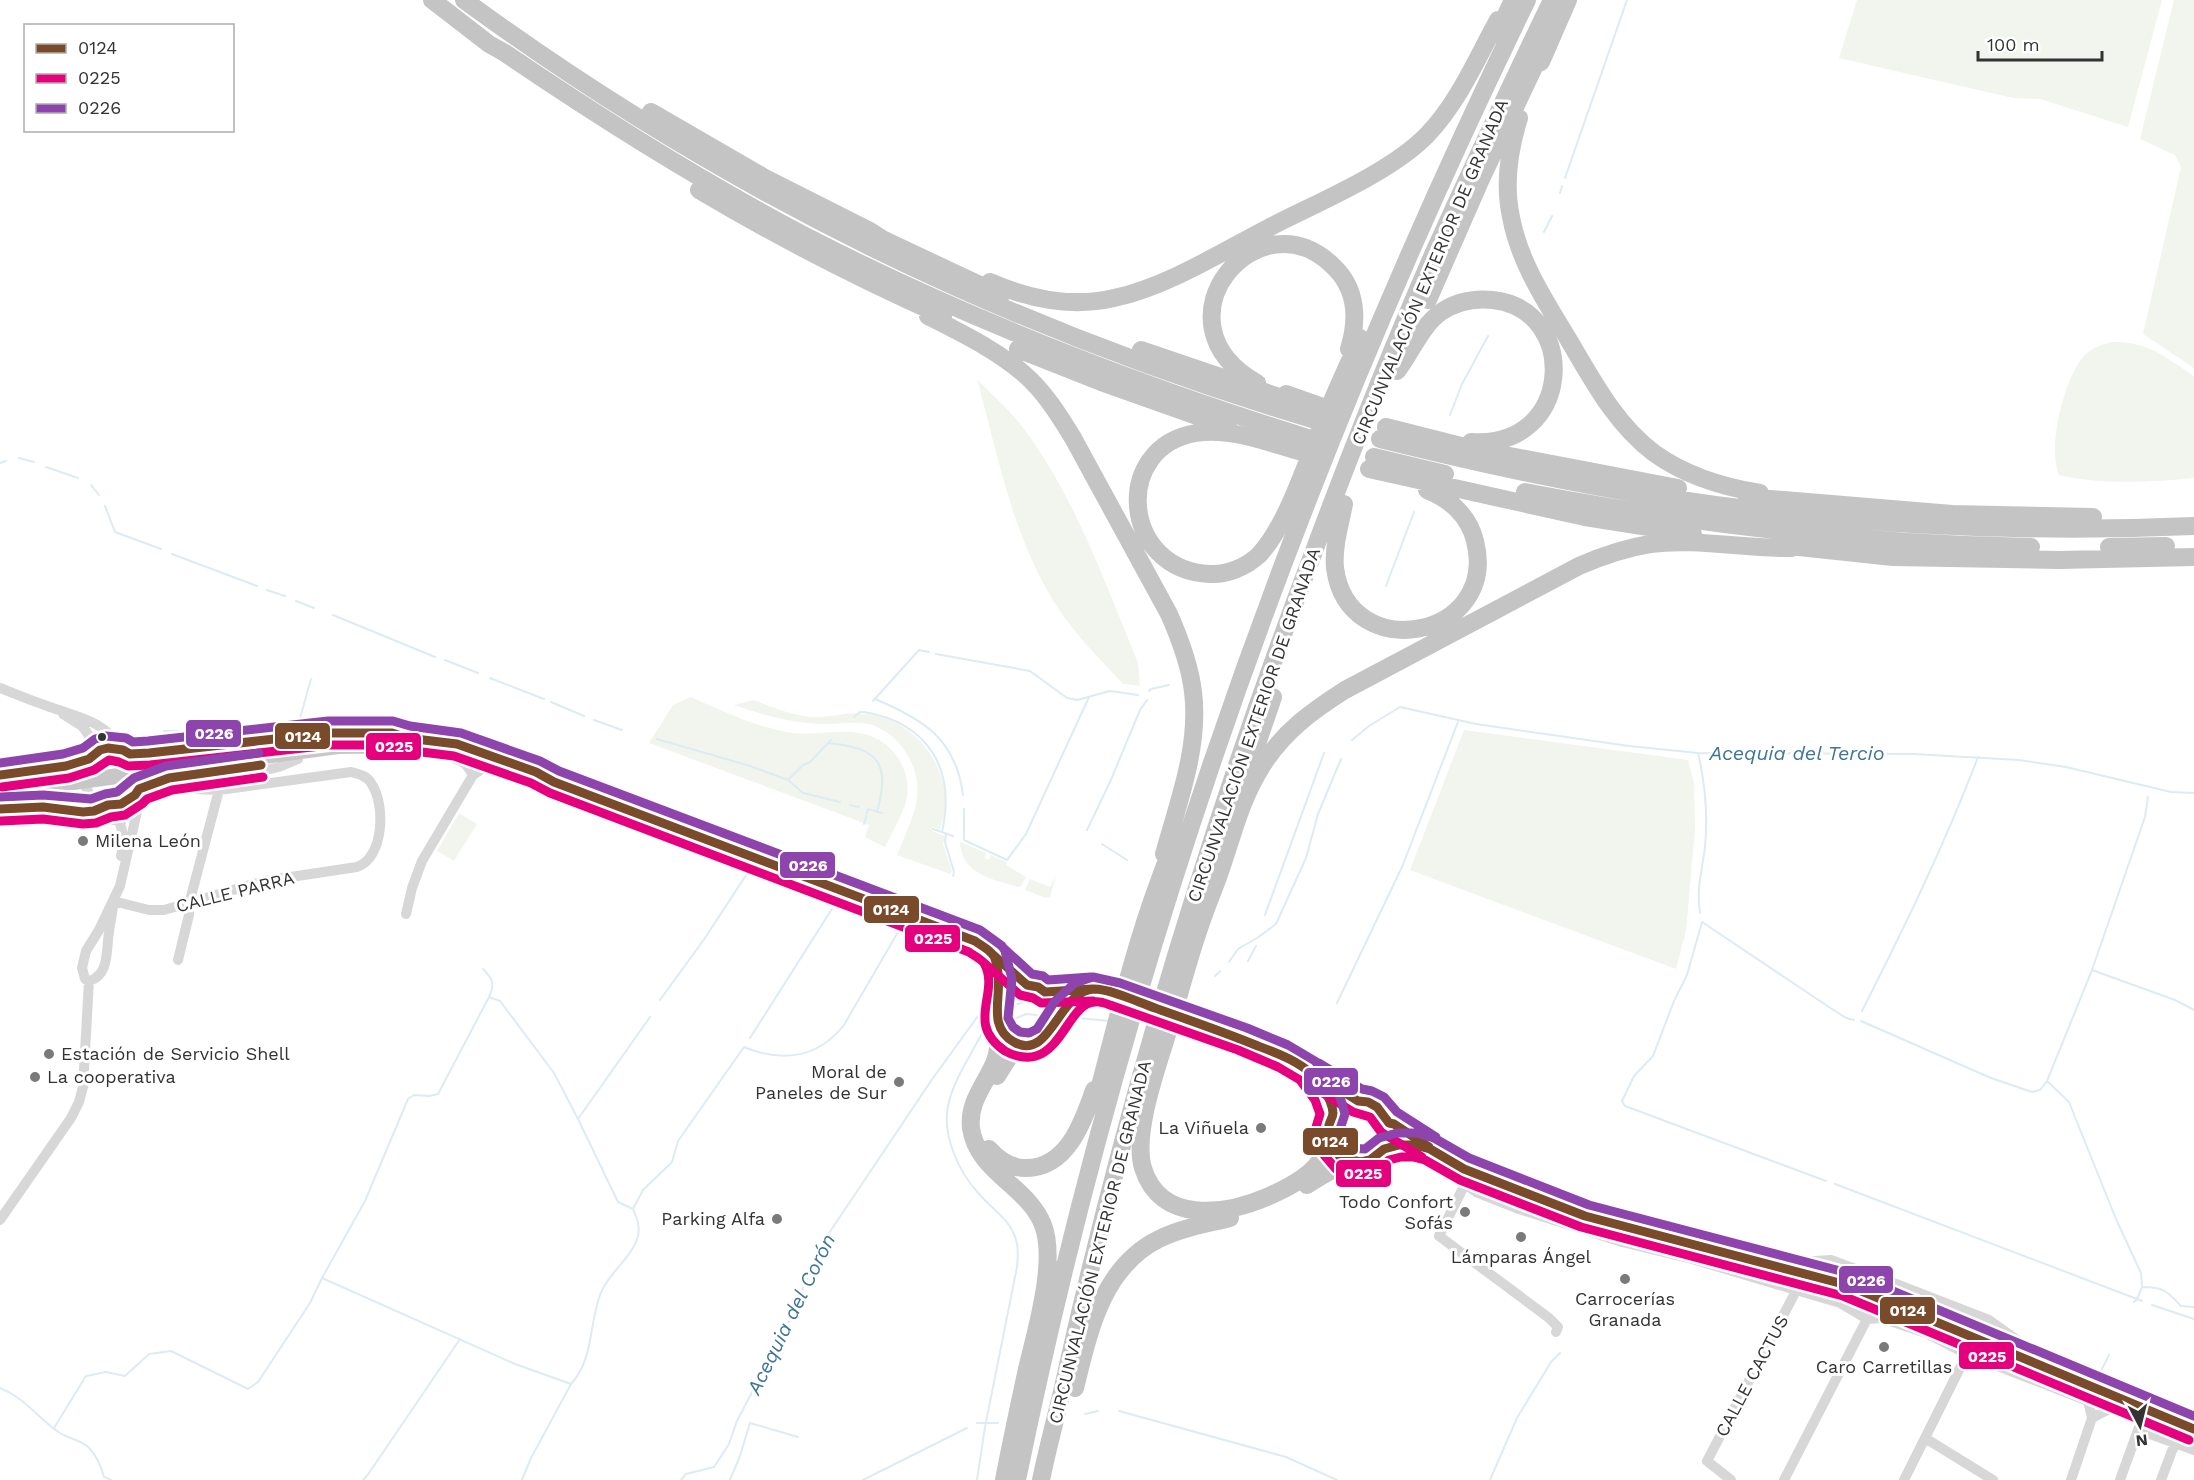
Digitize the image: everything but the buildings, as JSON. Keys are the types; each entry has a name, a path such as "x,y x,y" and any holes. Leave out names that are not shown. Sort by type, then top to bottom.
{"highway":[{"path":"432,0 489,44 505,52 574,100 698,176 806,236 881,274 1032,342 1188,400 1342,436 1566,481 1659,497 1813,517 1895,524 2020,529 2125,529 2194,526"},
{"path":"464,0 548,60 677,142 785,204 879,252 978,298 1087,343 1342,436"},
{"path":"476,0 660,117 765,178 870,231 1002,287 1057,302 1086,302 1144,290 1374,173 1408,152 1445,114 1498,20 1516,2"},
{"name":"CIRCUNVALACIÓN EXTERIOR DE GRANADA","path":"1041,1480 1100,1227 1185,948 1221,808 1271,663 1342,436 1434,253 1552,0"},
{"path":"1568,0 1544,52 1518,120 1508,175 1511,217 1517,241 1537,287 1605,400 1635,437 1653,452 1673,466 1720,485 1788,497 1806,503"},
{"path":"1345,368 1351,359 1404,235 1516,2"},
{"name":"CIRCUNVALACIÓN EXTERIOR DE GRANADA","path":"1017,1480 1117,1047 1149,936 1247,663 1342,436 1424,219 1516,2"},
{"path":"489,44 500,58 646,159 798,246 894,294 1079,374 1244,432 1266,442"},
{"path":"1397,371 1481,179 1535,65 1544,52"},
{"path":"870,231 884,240 1046,314 1199,371 1279,397 1297,398"},
{"path":"1342,436 1297,398 1256,383 1243,375 1229,363 1216,339 1212,326 1215,294 1227,273 1246,254 1263,247 1281,244 1298,245 1315,251 1329,261 1341,273 1349,286 1354,301 1355,316 1345,368 1342,436 1344,504 1334,555 1335,570 1339,584 1354,608 1374,622 1396,630 1411,631 1427,628 1443,621 1456,611 1472,589 1478,562 1473,534 1457,508 1446,499 1372,463 1526,492 1730,526 1896,542 1978,546 2061,548 2194,545"},
{"path":"894,294 910,306 1006,360 1024,374 1042,393 1073,438 1169,614 1189,668 1194,715 1187,770 1162,863 1149,936"},
{"path":"1342,436 1290,505 1268,544 1245,565 1232,571 1215,574 1190,572 1169,563 1157,552 1141,528 1137,507 1139,484 1144,470 1167,445 1189,435 1215,432 1266,442 1342,436 1478,442 1500,440 1515,435 1528,426 1547,403 1552,390 1554,360 1545,335 1537,323 1512,305 1497,300 1481,298 1466,300 1439,313 1428,323 1397,371 1342,436"},
{"path":"1435,440 1561,467 1677,488 1806,503 1952,514 2194,519"},
{"path":"1398,476 1585,517 1792,548 1893,557 1950,559 2141,560 2194,557"},
{"path":"1207,902 1209,888 1283,666 1344,504"},
{"path":"1160,878 1228,681 1288,518 1290,505"},
{"path":"1185,948 1214,889 1232,834 1260,768 1291,729 1311,711 1345,690 1604,555 1628,548 1677,543 1792,548"},
{"path":"427,740 438,746 467,752 475,768"},
{"path":"0,786 51,782 338,746 404,745 427,740 457,744 536,772 554,782"},
{"path":"404,745 475,768 492,762 554,782 975,941 994,955 1026,985"},
{"path":"0,792 51,782"},
{"path":"994,955 1000,979 996,1012 999,1049 995,1062 979,1089 974,1104 971,1129 975,1142 987,1163 1026,1200 1043,1225 1048,1254 1042,1304 1004,1480"},
{"path":"999,1000 1012,988 1026,985 1038,987 1045,992 1055,1007 1056,1018 1054,1027 1045,1038 1026,1045 1009,1057 988,1092 981,1118 983,1139 997,1158 1007,1164 1018,1168 1033,1168 1055,1159 1065,1150 1076,1134 1102,1072 1117,1047"},
{"path":"1045,992 1093,989 1116,994"},
{"path":"1056,1018 1073,998 1093,989"},
{"path":"1179,1017 1282,1056 1317,1074 1358,1101"},
{"path":"999,1029 1009,1040 1026,1045"},
{"path":"1153,1057 1141,1156 1149,1181 1157,1192 1181,1208 1195,1211 1226,1209 1247,1204 1285,1189 1313,1169 1320,1160 1328,1136 1329,1121 1333,1114 1348,1102 1368,1102 1384,1114 1389,1123 1388,1141 1384,1149"},
{"path":"1308,1071 1326,1094 1333,1114"},
{"path":"1042,1304 1048,1289 1102,1072"},
{"path":"1087,1341 1114,1218 1145,1111"},
{"path":"1389,1123 1394,1124 1430,1149 1465,1177 1585,1216 1793,1270 1844,1294 1898,1305 2064,1374 2078,1388 2194,1429"},
{"path":"1328,1136 1335,1152 1341,1158 1358,1162"},
{"path":"1054,1480 1087,1341 1100,1303 1108,1287 1130,1258 1143,1247 1183,1230 1251,1213 1271,1205 1327,1172 1343,1165 1370,1160 1384,1149 1399,1145 1415,1145 1430,1149"}],"street":[{"path":"0,688 55,709 74,713 106,730 140,768 139,803 120,886 86,951 82,973 89,981"},
{"path":"55,709 82,726 90,737 91,757 85,766 84,783 87,791 106,805 121,822 124,845 114,885 108,950 100,975 89,981"},
{"path":"0,775 66,766 108,748 127,752 159,753 329,733 392,733 404,745"},
{"path":"0,803 49,799 106,805 121,804 140,791 169,778 404,745"},
{"path":"140,791 219,790 236,777 279,767 298,759"},
{"path":"406,914 422,861 475,768"},
{"name":"CALLE PARRA","path":"113,901 149,910 164,910 264,881 357,867 364,864 374,852 380,820 379,806 371,783 363,775 351,772 219,790"},
{"path":"178,960 189,915 189,904 219,790"},
{"path":"83,812 94,811 106,805"},
{"path":"0,809 43,807 83,812 121,822"},
{"path":"0,1220 80,1102 83,1087 89,981"},
{"path":"1556,1332 1558,1327 1550,1318 1439,1236 1465,1177 1476,1192 1519,1209 1622,1242 1692,1259 1796,1291 1844,1294"},
{"path":"1793,1270 1814,1261 1831,1260 1896,1284 1989,1320 2064,1374"},
{"path":"1844,1294 1859,1270"},
{"path":"1881,1318 1898,1305 1900,1295 1896,1284"},
{"name":"CALLE CACTUS","path":"1731,1480 1707,1461 1796,1291"},
{"path":"1844,1294 1855,1310 1867,1319 1881,1318 1926,1334 1967,1354 2078,1388 2088,1401 2092,1418 2072,1480"},
{"path":"1784,1480 1867,1319"},
{"path":"1904,1480 1967,1354"},
{"path":"2092,1418 2114,1407 2132,1406 2142,1419 2120,1480"},
{"path":"2139,1430 2194,1450"},
{"path":"1925,1438 1993,1480"},
{"path":"2161,1480 2175,1443"}],"shaded area":[{"path":"1857,0 2162,0 2128,127 2040,99 2013,98 1839,58"},
{"path":"2174,0 2194,0 2194,368 2143,334 2181,167 2175,155 2140,139"},
{"path":"2112,342 2125,342 2146,347 2194,376 2194,478 2108,481 2059,475 2056,463 2056,431 2070,381 2086,354 2096,347"},
{"path":"977,379 1019,422 1059,484 1088,542 1138,663 1140,686 1123,684 1090,649 1052,599 1036,570 1002,476"},
{"path":"691,697 737,717 773,729 795,733 859,733 882,742 898,758 907,781 905,805 885,847 865,837 869,825 649,743 673,705"},
{"path":"754,700 789,713 811,717 867,714 884,718 912,734 924,746 940,774 945,807 940,830 933,827 932,831 945,836 943,844 952,871 950,874 897,855 913,814 917,788 916,775 911,761 896,740 874,725 800,722 734,705"},
{"path":"1464,730 1688,760 1694,783 1695,829 1686,931 1676,969 1410,870"},
{"path":"459,813 477,824 454,861 437,851"},
{"path":"960,842 986,853 985,858 989,860 991,855 1007,862 1006,865 1026,877 1021,886 1018,887 980,874 966,861"},
{"path":"1056,875 1050,897 1046,898 1025,890 1030,879 1050,887"}],"waterway":[{"path":"1565,178 1627,0"},
{"path":"1560,193 1562,186"},
{"path":"1544,232 1552,216"},
{"path":"1450,415 1462,384 1488,336"},
{"path":"19,458 34,462"},
{"path":"0,463 6,461"},
{"path":"46,467 78,478"},
{"path":"91,485 99,495"},
{"path":"105,506 115,532 161,549"},
{"path":"1386,586 1414,512"},
{"path":"172,554 257,586"},
{"path":"267,590 285,596"},
{"path":"296,601 314,608"},
{"path":"333,615 435,657"},
{"path":"873,701 919,650 929,652"},
{"path":"936,654 1030,671 1067,698 1077,700 1110,691 1138,695"},
{"path":"445,660 478,673"},
{"path":"490,678 544,699"},
{"path":"164,731 223,731 299,722 311,679"},
{"path":"1149,691 1169,685"},
{"path":"964,809 964,840 1007,860 1026,834 1089,697"},
{"path":"875,699 922,723 945,745 953,759 963,795"},
{"path":"1087,830 1140,710 1147,700"},
{"path":"551,702 584,716"},
{"name":"Acequia del Tercio","path":"1352,740 1369,726 1400,707 1476,724 1629,746 1698,753 1913,754 2019,760 2066,767 2171,792 2194,793"},
{"path":"854,717 864,712 887,718 906,727 921,738 933,753 941,770 945,789 942,832"},
{"path":"594,720 622,730"},
{"path":"1337,1003 1402,867 1458,722"},
{"path":"657,739 750,766 788,780 803,793 840,802"},
{"path":"788,780 803,765 810,762 831,740"},
{"path":"828,743 859,749 876,761 881,770 882,781 877,812"},
{"path":"1265,915 1324,753"},
{"path":"1698,753 1706,812 1705,847 1699,887 1700,913"},
{"path":"1862,1011 1923,886 1978,757"},
{"name":"Acequia del Corón","path":"1229,962 1238,949 1276,924 1306,858 1318,814 1341,759"},
{"path":"2148,797 2145,817 2092,970 2175,1000 2194,1010"},
{"path":"850,805 859,807"},
{"path":"864,824 868,809 882,813"},
{"path":"933,829 953,836"},
{"path":"946,834 945,842 954,872 953,876"},
{"path":"1102,844 1127,860"},
{"path":"660,1000 705,938 750,869 837,901 750,1038"},
{"path":"1826,1181 1625,1106 1622,1101 1634,1076 1653,1056 1674,1001 1687,975 1702,922 1846,1018 1854,1020"},
{"path":"522,1480 531,1458 583,1365 602,1289 635,1244 639,1229 633,1209 643,1190 672,1162 678,1141 744,1047 758,1052 785,1056 811,1051 823,1045 844,1025 898,932 904,930"},
{"path":"1248,961 1256,946"},
{"path":"322,1278 365,1201 408,1099 414,1095 438,1094 489,997 492,982 483,969"},
{"path":"2092,970 2047,1081 2069,1102 2116,1219 2141,1273 2142,1287"},
{"name":"Acequia del Corón","path":"1215,976 1220,971"},
{"path":"489,997 500,1001 554,1073 578,1119"},
{"name":"Acequia del Corón","path":"1014,1005 1036,1002"},
{"name":"Acequia del Corón","path":"1104,1007 1113,1008"},
{"path":"1007,1022 1026,1014 1047,1016"},
{"name":"Acequia del Corón","path":"681,1480 686,1474 714,1467 729,1444 737,1421 789,1321 823,1242 933,1078 978,1016"},
{"path":"633,1209 618,1202 578,1119 650,1017"},
{"path":"1079,1018 1109,1021"},
{"path":"1861,1021 1991,1078 2032,1092 2040,1090 2047,1081"},
{"path":"977,1480 985,1427 1017,1267 1018,1250 1010,1226 972,1185 959,1164 950,1141 947,1117 950,1096 958,1077 983,1031 987,1029"},
{"path":"1308,1061 1317,1066"},
{"path":"1355,1090 1379,1096 1396,1117"},
{"path":"1451,1151 1472,1164"},
{"path":"1835,1184 2137,1299 2142,1287 2155,1288 2168,1293 2181,1306 2194,1307"},
{"path":"1545,1192 1583,1205 1780,1258 1802,1260"},
{"path":"1820,1265 1846,1274"},
{"path":"54,1428 86,1376 106,1372 125,1376 149,1354 171,1351 248,1389 258,1382 310,1303 322,1278 515,1364 571,1384"},
{"path":"1856,1278 1893,1293"},
{"path":"2134,1302 2137,1299 2142,1301"},
{"path":"1910,1301 1991,1334"},
{"path":"2152,1305 2194,1319"},
{"path":"363,1480 460,1339"},
{"path":"1490,1480 1517,1418 1551,1362 1560,1353"},
{"path":"2045,1354 2082,1374"},
{"path":"2096,1381 2109,1355"},
{"path":"0,1388 25,1403 60,1433 86,1445 100,1465 104,1477 111,1480"},
{"path":"1085,1414 1098,1411"},
{"path":"1119,1411 1286,1457 1337,1480"},
{"path":"730,1480 750,1423 798,1437"},
{"path":"977,1423 998,1423"},
{"path":"863,1480 967,1428"}],"transit line":[{"name":"0226","path":"0,763 63,754 83,748 95,739 106,736 126,738 133,742 148,741 328,721 393,721 410,726 461,733 540,761 559,771 980,930 1002,946 1005,951 1012,979 1008,1018 1013,1027 1020,1032 1029,1033 1037,1029 1055,1001 1075,983 1093,977 1120,983 1247,1028 1288,1045 1315,1061 1336,1088 1342,1103 1345,1114 1340,1129 1341,1139 1348,1148 1365,1149 1379,1138 1397,1133 1416,1133 1434,1138 1469,1158 1589,1205 1852,1274 2194,1416"},
{"name":"0124","path":"0,775 66,766 89,759 100,750 108,748 123,750 130,754 149,753 329,733 392,733 407,738 457,744 536,772 554,782 975,941 995,958 999,978 997,1008 1000,1027 1005,1035 1014,1042 1026,1046 1037,1043 1082,992 1094,989 1116,993 1270,1051 1302,1066 1316,1078 1330,1101 1333,1116 1328,1135 1341,1158 1361,1162 1370,1160 1384,1149 1399,1145 1415,1145 1430,1149 1464,1169 1585,1216 1847,1285 2194,1429"},
{"name":"0225","path":"2,787 69,778 94,770 109,760 128,766 150,765 330,745 390,745 406,750 454,756 531,783 550,793 969,952 984,963 988,974 985,1019 987,1030 993,1040 1012,1054 1024,1057 1036,1056 1053,1044 1080,1009 1095,1002 1106,1004 1238,1050 1278,1067 1300,1080 1315,1100 1320,1114 1316,1127 1319,1149 1336,1169 1362,1174 1375,1171 1389,1160 1401,1157 1425,1160 1460,1180 1581,1227 1843,1296 2189,1440"},
{"name":"0226","path":"0,797 43,795 91,799 117,792 134,778 166,766 259,753"},
{"name":"0124","path":"0,809 43,807 83,812 94,811 108,805 121,804 135,795 139,789 169,778 261,765"},
{"name":"0225","path":"1,821 43,819 83,824 96,823 125,815 147,799 172,790 263,777"},
{"name":"0226","path":"998,943 1032,974 1043,976 1048,980 1091,977"},
{"name":"0124","path":"990,952 1027,985 1038,987 1045,992 1092,989"},
{"name":"0225","path":"982,961 1020,995 1033,998 1041,1003 1093,1001"},
{"name":"0226","path":"1319,1063 1362,1089 1384,1097 1397,1112 1436,1137"},
{"name":"0124","path":"1313,1073 1358,1101 1368,1102 1377,1107 1389,1123 1429,1147"},
{"name":"0225","path":"1307,1083 1353,1112 1370,1117 1381,1132 1422,1157"}],"place":[{"name":"Milena León","path":"83,841"},
{"name":"Estación de Servicio Shell","path":"49,1054"},
{"name":"La cooperativa","path":"35,1077"},
{"name":"Moral de Paneles de Sur","path":"899,1082"},
{"name":"La Viñuela","path":"1261,1128"},
{"name":"Todo Confort Sofás","path":"1465,1212"},
{"name":"Parking Alfa","path":"777,1219"},
{"name":"Lámparas Ángel","path":"1521,1237"},
{"name":"Carrocerías Granada","path":"1625,1279"},
{"name":"Caro Carretillas","path":"1884,1347"}]}
